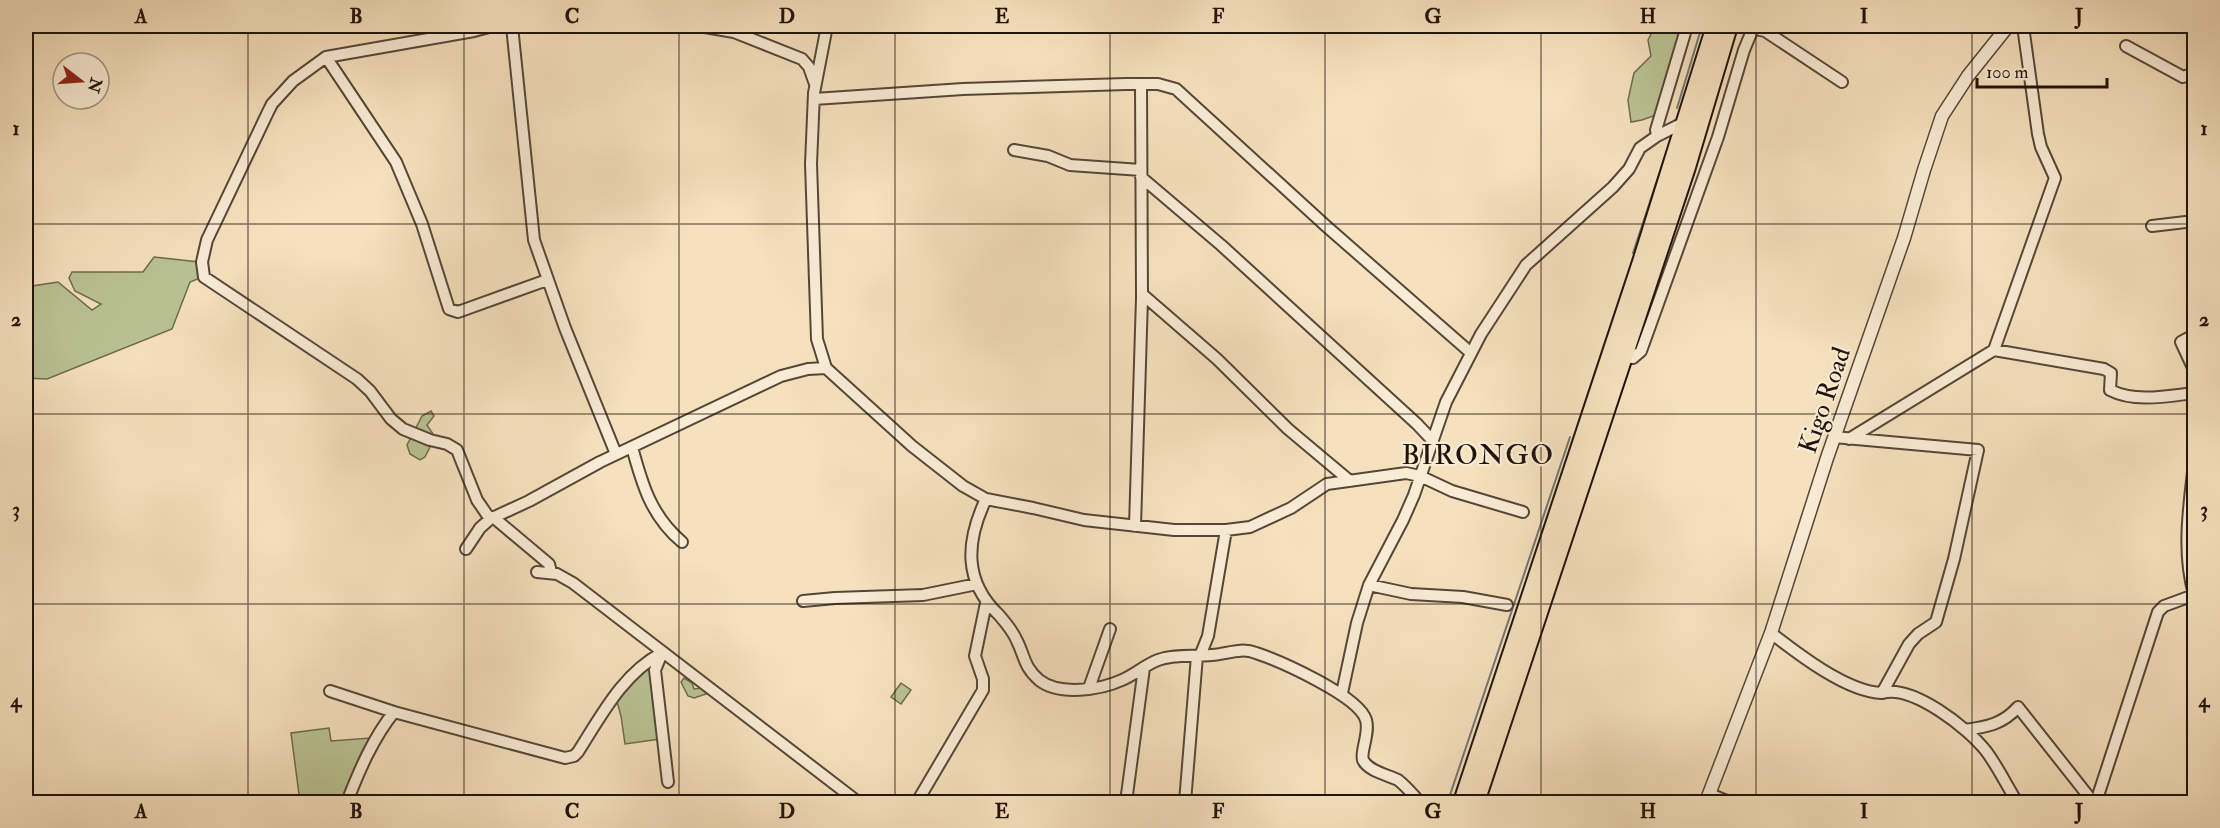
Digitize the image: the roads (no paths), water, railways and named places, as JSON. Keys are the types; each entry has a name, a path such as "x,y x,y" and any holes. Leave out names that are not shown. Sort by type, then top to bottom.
{"highway":[{"path":"1462,802 1715,26"},
{"path":"1476,802 1687,166 1729,26"}],"street":[{"path":"493,26 326,57 293,81 272,104 207,240 202,262 204,277 357,380 370,391 391,419 403,429 447,444 457,450 477,500 492,518 549,564 551,572"},
{"path":"512,26 534,240 569,338 616,454"},
{"path":"699,26 734,32 802,58 809,67 815,86"},
{"path":"827,26 815,86 811,164 818,339 826,368 947,476 986,499 1084,520 1174,530 1226,530 1250,527 1291,508 1327,484 1406,473 1420,476 1441,487 1523,512"},
{"path":"1657,136 1656,130 1688,26"},
{"name":"Kigo Road","path":"1708,798 1771,633 1834,437 1904,238 1942,116 1968,76 2008,26"},
{"path":"1849,439 1994,350 2055,178 2038,134 2023,26"},
{"path":"1624,357 1633,357 1641,351 1718,137 1744,50 1766,27 1842,82"},
{"path":"2126,46 2183,77 2194,73"},
{"path":"326,57 396,162 422,224 449,309 458,312 548,280"},
{"path":"814,99 963,89 1141,84 1158,84 1176,89 1326,226 1471,352"},
{"path":"1135,526 1142,294 1141,84"},
{"path":"1342,693 1369,585 1414,495 1446,402 1471,352 1526,265 1613,187 1629,169 1640,148 1657,136 1685,122"},
{"path":"1657,136 1669,142 1675,153"},
{"path":"1014,150 1048,156 1070,165 1141,174 1418,424 1433,441"},
{"path":"2152,226 2194,221"},
{"path":"1142,294 1216,359 1288,429 1350,481"},
{"path":"2194,335 2181,342 2194,370"},
{"path":"1994,350 2104,369 2111,373 2110,390 2124,394 2160,397 2194,393"},
{"path":"466,549 480,528 492,518 529,501 616,454 781,376 808,369 826,368"},
{"path":"1834,437 1977,450 1954,559 1936,622 1918,634 1909,644 1882,693"},
{"path":"632,447 646,494 661,522 682,542"},
{"path":"2095,802 2158,611 2164,606 2194,595 2189,576 2188,520 2194,464"},
{"path":"986,499 972,531 970,549 977,584 986,603 1011,630 1026,667 1038,679 1054,687 1089,688 1113,684 1163,659 1237,650 1257,653 1342,693 1364,714 1367,722 1368,734 1362,754 1363,761 1398,780 1418,802"},
{"path":"1185,802 1199,656 1209,636 1226,530"},
{"path":"537,572 551,572 562,576 858,802"},
{"path":"803,601 923,595 977,584"},
{"path":"1369,585 1411,594 1463,597 1507,605"},
{"path":"916,802 983,690 983,679 975,656 986,603"},
{"path":"1089,688 1110,629"},
{"path":"1771,633 1804,657 1839,678 1869,691 1882,693 1896,691 1911,695 1965,730 1986,752 2017,802"},
{"path":"330,691 394,712 565,758 574,756 578,752 609,704 640,668 650,659 662,653"},
{"path":"662,653 655,670 669,782"},
{"path":"1126,802 1144,668"},
{"path":"1965,730 1996,724 2010,716 2018,707 2095,802"},
{"path":"347,802 367,756 382,728 394,712"},
{"path":"1708,798 1729,802"}],"waterway":[{"path":"1677,108 1702,26"},
{"path":"1633,253 1667,150"},
{"path":"1449,798 1570,437"}],"district":[{"name":"BIRONGO","path":"1478,454"}]}
